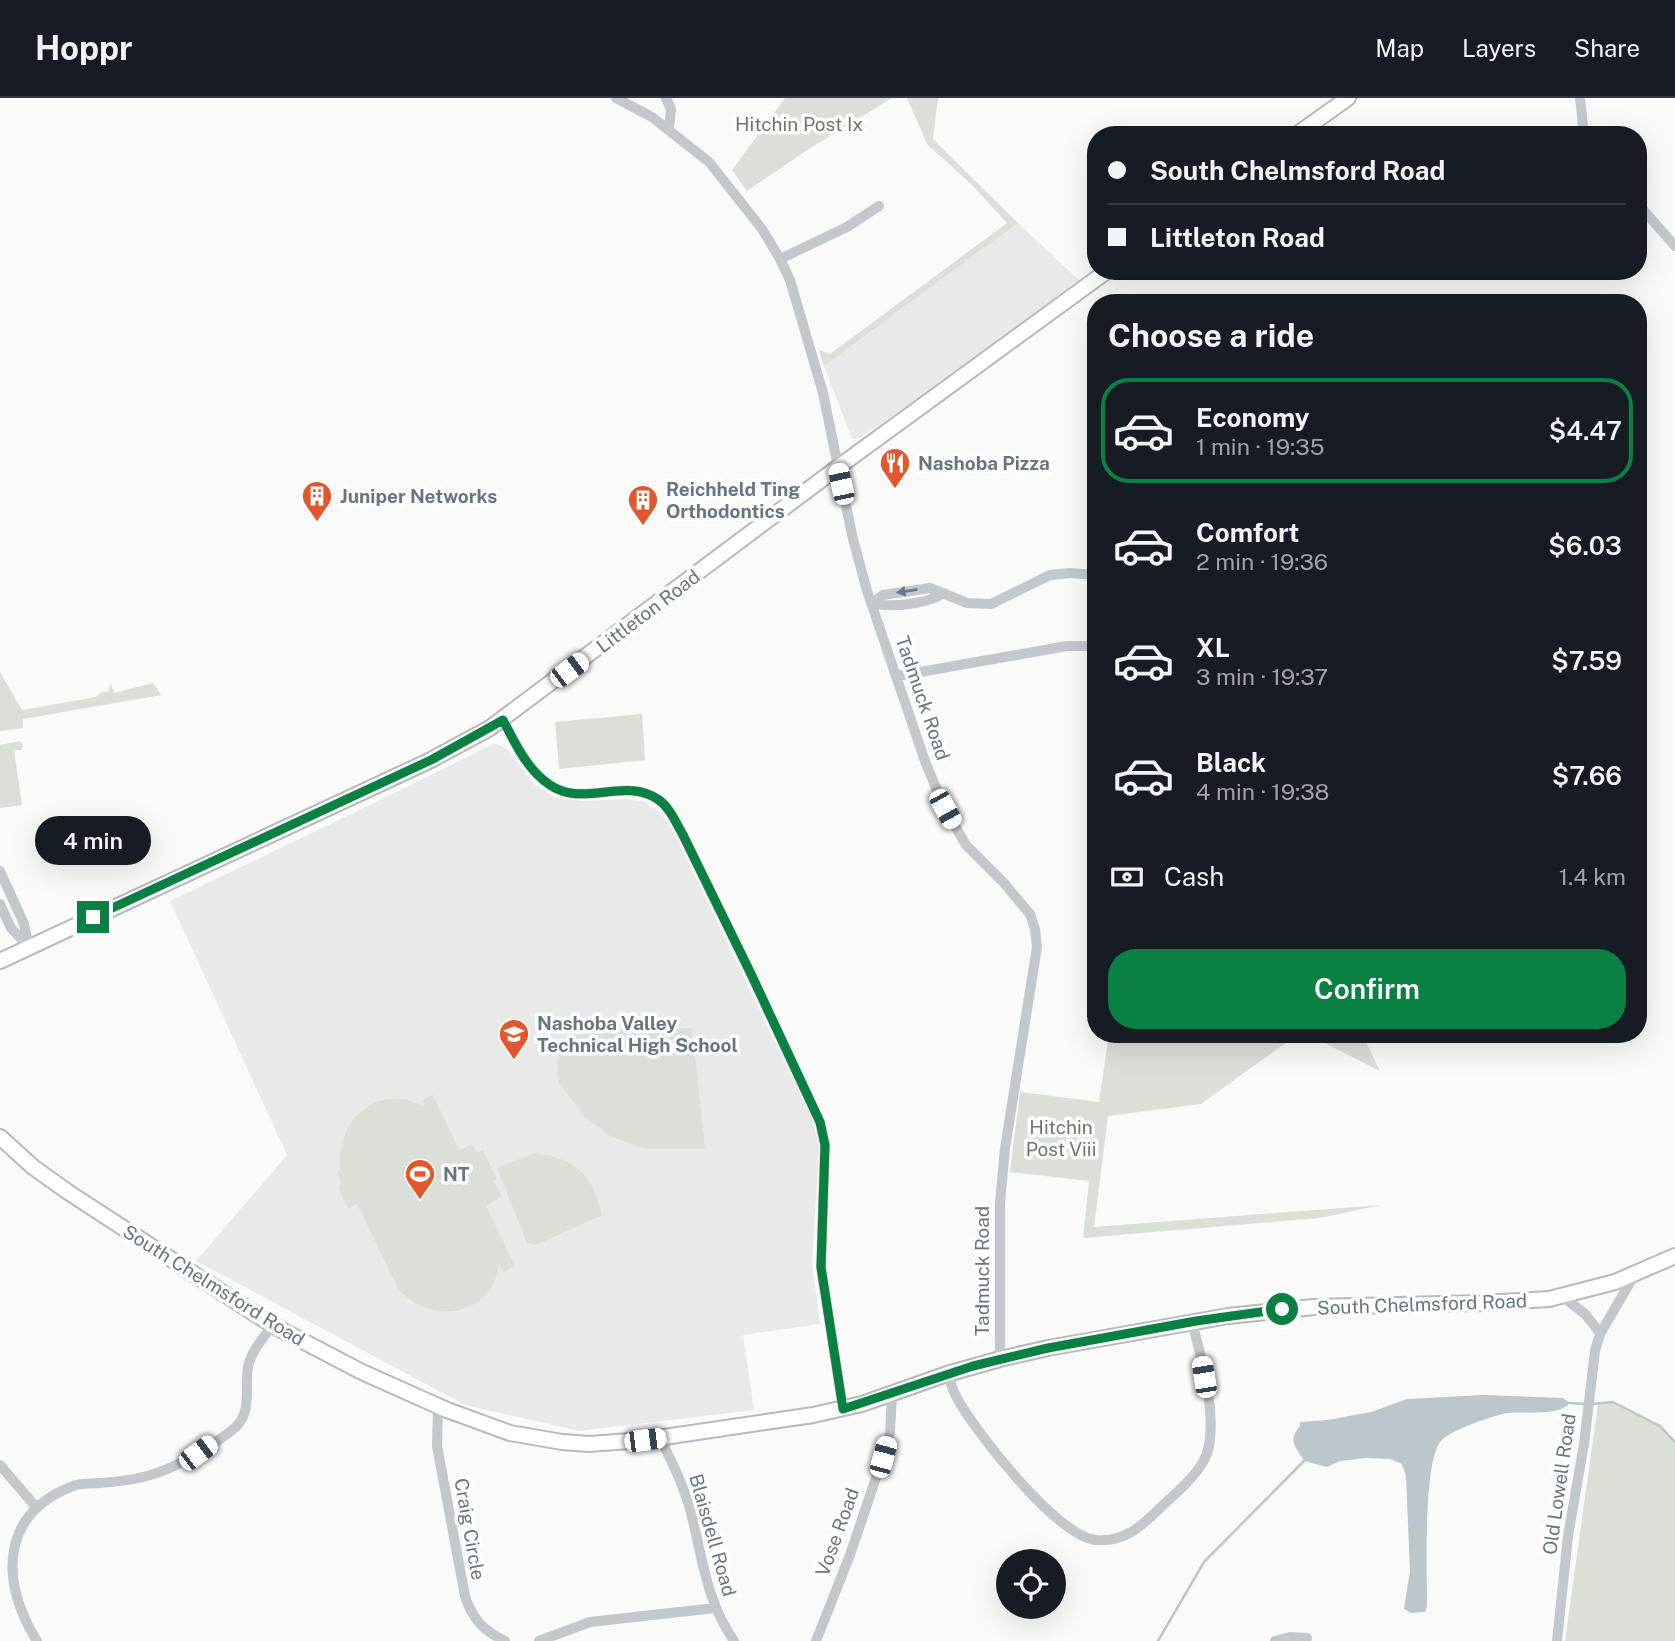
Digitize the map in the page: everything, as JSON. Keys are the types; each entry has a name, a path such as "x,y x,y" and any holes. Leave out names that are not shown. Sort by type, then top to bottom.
{"main road":[{"path":"1309,126 1348,98"},
{"name":"Littleton Road","path":"0,961 431,760 503,720 837,468 1095,280"},
{"name":"South Chelmsford Road","path":"0,1137 26,1161 68,1192 272,1325 362,1372 481,1423 536,1439 589,1444 660,1438 843,1409 1000,1359 1253,1312 1485,1303 1562,1296 1595,1289 1675,1256"}],"street":[{"name":"Tadmuck Road","path":"616,98 669,129 709,163 762,229 780,258 790,279 813,354 855,548 926,764 951,820 966,845 1030,914 1035,929 1037,947 1005,1148 1000,1203 1000,1359"},
{"path":"666,98 671,109 669,129"},
{"path":"1580,98 1583,126"},
{"path":"780,258 847,227 879,206"},
{"path":"1647,214 1675,246"},
{"path":"872,603 883,594 935,588 967,603 985,605 997,603 1050,575 1087,574"},
{"path":"898,676 1067,646 1087,646"},
{"path":"503,720 525,760 551,786 572,794 642,792 659,800 683,835 820,1122 825,1145 821,1267 843,1409"},
{"path":"0,872 24,924 29,947"},
{"path":"0,904 11,928 29,947"},
{"name":"Old Lowell Road","path":"1557,1641 1570,1524 1584,1444 1590,1377 1600,1333 1635,1274"},
{"path":"1562,1296 1585,1314 1600,1333"},
{"path":"947,1374 968,1415 1011,1471 1040,1502 1078,1535 1094,1540 1111,1540 1125,1536 1149,1519 1204,1461 1212,1423 1192,1322"},
{"path":"37,1641 26,1624 9,1578 10,1551 17,1528 36,1507 75,1485 148,1476 180,1463 232,1430 240,1422 248,1404 248,1367 254,1351 272,1325"},
{"name":"Vose Road","path":"816,1641 850,1555 883,1457 890,1433 892,1393"},
{"name":"Craig Circle","path":"438,1406 437,1446 465,1596 470,1611 479,1624 505,1641"},
{"name":"Blaisdell Road","path":"660,1438 678,1474 691,1511 705,1580 715,1608 733,1641"},
{"path":"0,1465 36,1507"},
{"path":"539,1641 590,1622 715,1608"},
{"path":"1275,1641 1290,1637 1307,1638"}],"shaded area":[{"path":"1018,223 1079,280 884,422 859,438 852,439 824,366"},
{"name":"Nashoba Valley Technical High School","path":"495,743 507,749 536,786 556,798 643,801 670,824 812,1118 819,1146 812,1264 820,1324 743,1335 754,1410 579,1431 465,1405 196,1261 287,1155 170,901"},
{"path":"1483,1395 1563,1398 1570,1403 1549,1412 1508,1413 1493,1417 1461,1429 1440,1442 1428,1495 1427,1606 1425,1612 1411,1613 1404,1609 1410,1571 1406,1476 1402,1464 1390,1459 1366,1458 1340,1461 1327,1467 1304,1461 1294,1444 1294,1436 1300,1422 1371,1412 1407,1399"}],"green space":[{"name":"Hitchin Post Ix","path":"785,98 892,98 747,191 732,170"},
{"name":"Hitchin Post Ix","path":"907,98 938,98 933,139 1018,223 824,366 819,350 830,354 1007,223 973,186 927,144"},
{"path":"0,672 22,710 96,697 102,692 108,692 111,683 114,693 153,683 161,695 23,719 23,728 0,731"},
{"path":"642,714 645,760 559,769 555,722"},
{"path":"19,741 23,744 22,750 14,750 22,805 0,808 0,745"},
{"path":"692,1028 705,1149 646,1149 610,1136 586,1118 559,1083 557,1065 562,1038 597,1032"},
{"name":"Hitchin Post Viii","path":"1108,1043 1286,1043 1201,1104 1108,1116 1094,1227 1381,1205 1320,1218 1083,1238 1089,1181 1010,1172 1020,1092 1099,1102"},
{"path":"1325,1043 1366,1043 1380,1071"},
{"name":"NT","path":"433,1095 459,1150 472,1144 477,1153 483,1150 497,1179 494,1181 502,1197 486,1206 515,1266 504,1272 499,1263 494,1282 484,1296 461,1310 435,1310 422,1306 399,1290 357,1204 348,1208 338,1187 342,1184 337,1172 340,1170 340,1152 345,1135 352,1121 363,1110 376,1102 390,1099 407,1100 425,1107 422,1100"},
{"path":"535,1153 562,1159 580,1171 594,1189 602,1215 536,1245 527,1243 497,1168"},
{"path":"1613,1402 1660,1426 1675,1442 1675,1641 1565,1641 1598,1404"}],"waterway":[{"path":"1591,1404 1613,1402 1660,1426 1675,1442"},
{"path":"1570,1403 1585,1404"},
{"path":"1158,1641 1204,1562 1304,1461"}],"place":[{"name":"Nashoba Pizza","path":"895,490"},
{"name":"Juniper Networks","path":"317,523"},
{"name":"Reichheld Ting Orthodontics","path":"643,527"},
{"name":"Nashoba Valley Technical High School","path":"514,1061"},
{"name":"NT","path":"420,1201"}],"route":[{"path":"93,917 431,760 503,720 525,760 551,786 572,794 642,792 659,800 683,835 820,1122 825,1145 821,1267 843,1409 973,1366 1048,1348 1196,1321 1282,1309"}]}
